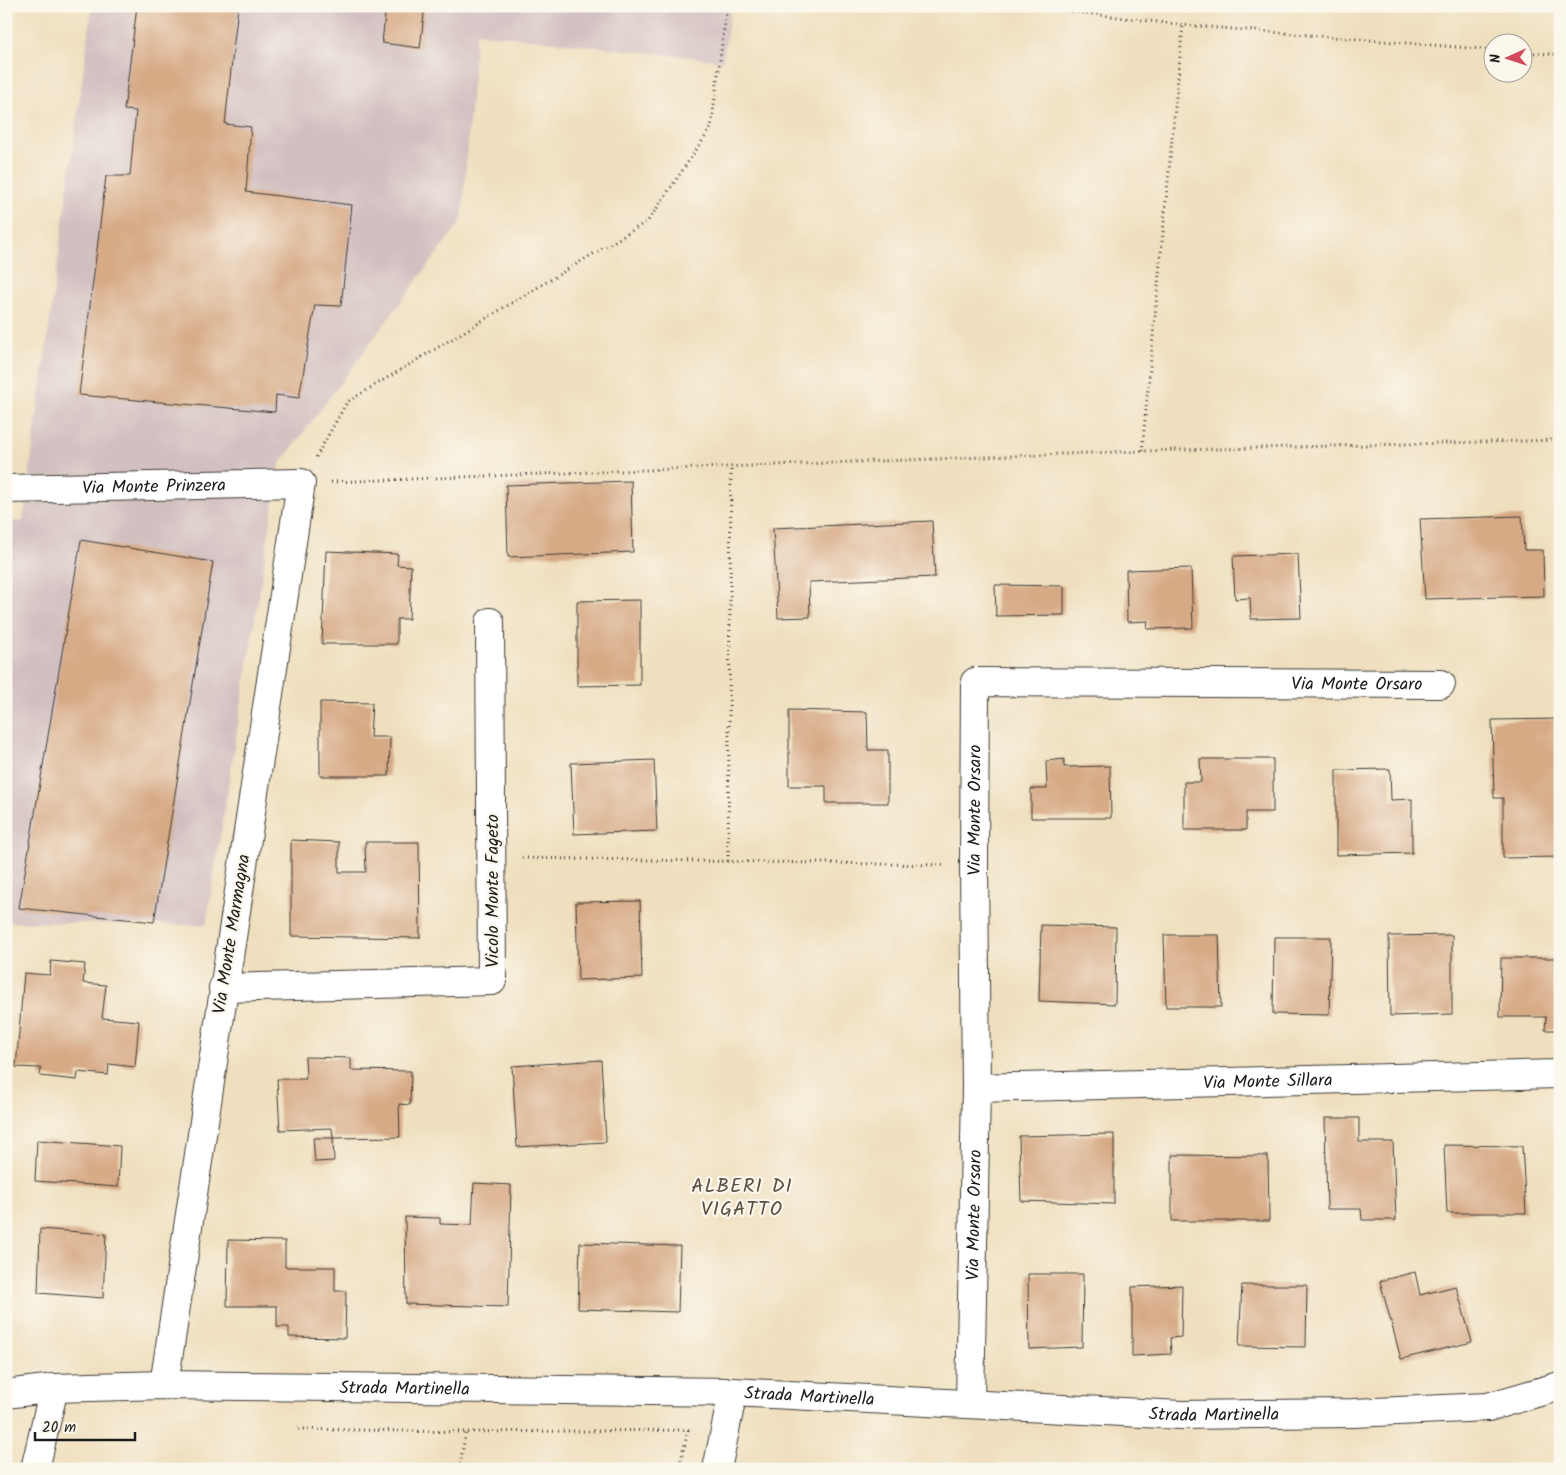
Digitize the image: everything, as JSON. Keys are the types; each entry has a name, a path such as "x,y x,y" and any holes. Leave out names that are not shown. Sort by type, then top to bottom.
{"street":[{"name":"Via Monte Prinzera","path":"6,489 301,483"},
{"name":"Via Monte Marmagna","path":"164,1385 301,483"},
{"name":"Vicolo Monte Fageto","path":"223,988 492,981 490,622"},
{"name":"Via Monte Orsaro","path":"970,1404 976,1088 975,682 1441,684"},
{"name":"Via Monte Sillara","path":"976,1088 1560,1074"},
{"name":"Strada Martinella","path":"6,1394 54,1388 164,1385 733,1392 1181,1416 1353,1413 1488,1407 1560,1386"},
{"path":"35,1469 54,1388"},
{"path":"717,1469 733,1392"}],"path":[{"path":"301,483 347,402 648,221 711,128 727,6"},
{"path":"1027,6 1183,25 1484,49"},
{"path":"1142,451 1183,25"},
{"path":"1534,53 1560,55"},
{"path":"301,483 1142,451 1560,440"},
{"path":"728,861 731,468"},
{"path":"492,857 974,865"},
{"path":"298,1429 466,1432 688,1430 679,1469"},
{"path":"459,1469 466,1432"}],"shaded area":[{"path":"92,6 731,6 723,61 476,33 462,220 280,464 206,925 6,922 6,522 23,521"}],"building":[{"path":"137,6 238,6 225,124 251,127 246,192 352,205 341,306 315,305 299,398 276,395 275,412 79,395 106,176 130,176 136,111 124,110"},
{"path":"386,6 425,6 420,48 382,43"},
{"path":"631,481 633,552 508,557 506,485"},
{"path":"1522,516 1524,550 1543,550 1544,596 1425,599 1420,519"},
{"path":"932,521 935,577 809,582 810,617 778,618 773,528"},
{"path":"81,540 213,562 154,922 19,908"},
{"path":"326,551 398,554 397,565 411,566 409,619 397,619 397,644 322,644"},
{"path":"1298,554 1301,618 1251,619 1250,598 1235,599 1233,556"},
{"path":"1191,568 1193,628 1147,629 1148,621 1127,622 1126,570"},
{"path":"995,585 1064,586 1064,615 996,616"},
{"path":"640,600 640,685 577,686 577,601"},
{"path":"320,702 372,703 370,737 390,737 389,776 320,776"},
{"path":"789,710 867,712 868,750 888,750 888,803 826,803 826,786 789,786"},
{"path":"1560,719 1560,857 1503,858 1503,798 1494,798 1492,720"},
{"path":"1064,759 1064,767 1110,766 1111,818 1031,818 1031,789 1047,789 1046,761"},
{"path":"1200,759 1273,759 1273,812 1246,812 1246,830 1184,830 1184,782 1201,782"},
{"path":"654,760 657,831 574,834 571,763"},
{"path":"1390,769 1391,800 1412,799 1412,853 1336,855 1336,770"},
{"path":"291,840 339,842 339,872 366,872 365,842 419,842 420,938 291,936"},
{"path":"640,901 642,978 578,980 576,902"},
{"path":"1041,925 1116,927 1115,1004 1039,1001"},
{"path":"1164,935 1219,935 1221,1007 1166,1007"},
{"path":"1452,935 1452,1014 1390,1016 1389,936"},
{"path":"1274,937 1331,937 1329,1015 1273,1014"},
{"path":"1501,958 1560,958 1560,1030 1545,1030 1546,1017 1500,1017"},
{"path":"51,961 85,964 83,983 106,985 102,1018 139,1021 135,1067 109,1064 108,1075 78,1072 77,1080 40,1076 41,1068 16,1067 24,973 50,975"},
{"path":"305,1057 351,1058 351,1070 411,1071 410,1105 399,1104 400,1137 333,1138 332,1128 280,1130 277,1079 306,1079"},
{"path":"601,1060 606,1142 517,1147 512,1066"},
{"path":"1325,1118 1359,1118 1359,1142 1393,1142 1396,1220 1362,1220 1361,1209 1327,1209"},
{"path":"1114,1134 1114,1204 1021,1201 1019,1136"},
{"path":"313,1138 333,1138 334,1161 315,1162"},
{"path":"37,1140 120,1146 118,1187 35,1181"},
{"path":"1444,1145 1522,1146 1526,1213 1447,1213"},
{"path":"1172,1155 1268,1156 1269,1221 1172,1221"},
{"path":"474,1183 511,1185 508,1307 406,1304 405,1217 440,1218 440,1224 472,1225"},
{"path":"40,1229 106,1234 103,1298 38,1293"},
{"path":"228,1240 285,1241 285,1267 335,1267 335,1291 346,1291 345,1338 289,1337 289,1327 277,1327 277,1306 227,1306"},
{"path":"580,1243 680,1246 678,1312 578,1309"},
{"path":"1415,1272 1420,1295 1456,1286 1472,1342 1401,1359 1380,1281"},
{"path":"1028,1274 1083,1274 1082,1347 1029,1349"},
{"path":"1182,1285 1181,1337 1170,1338 1171,1354 1132,1356 1132,1287"},
{"path":"1242,1285 1307,1285 1306,1347 1239,1346"}],"district":[{"name":"ALBERI DI VIGATTO","path":"742,1196"}]}
